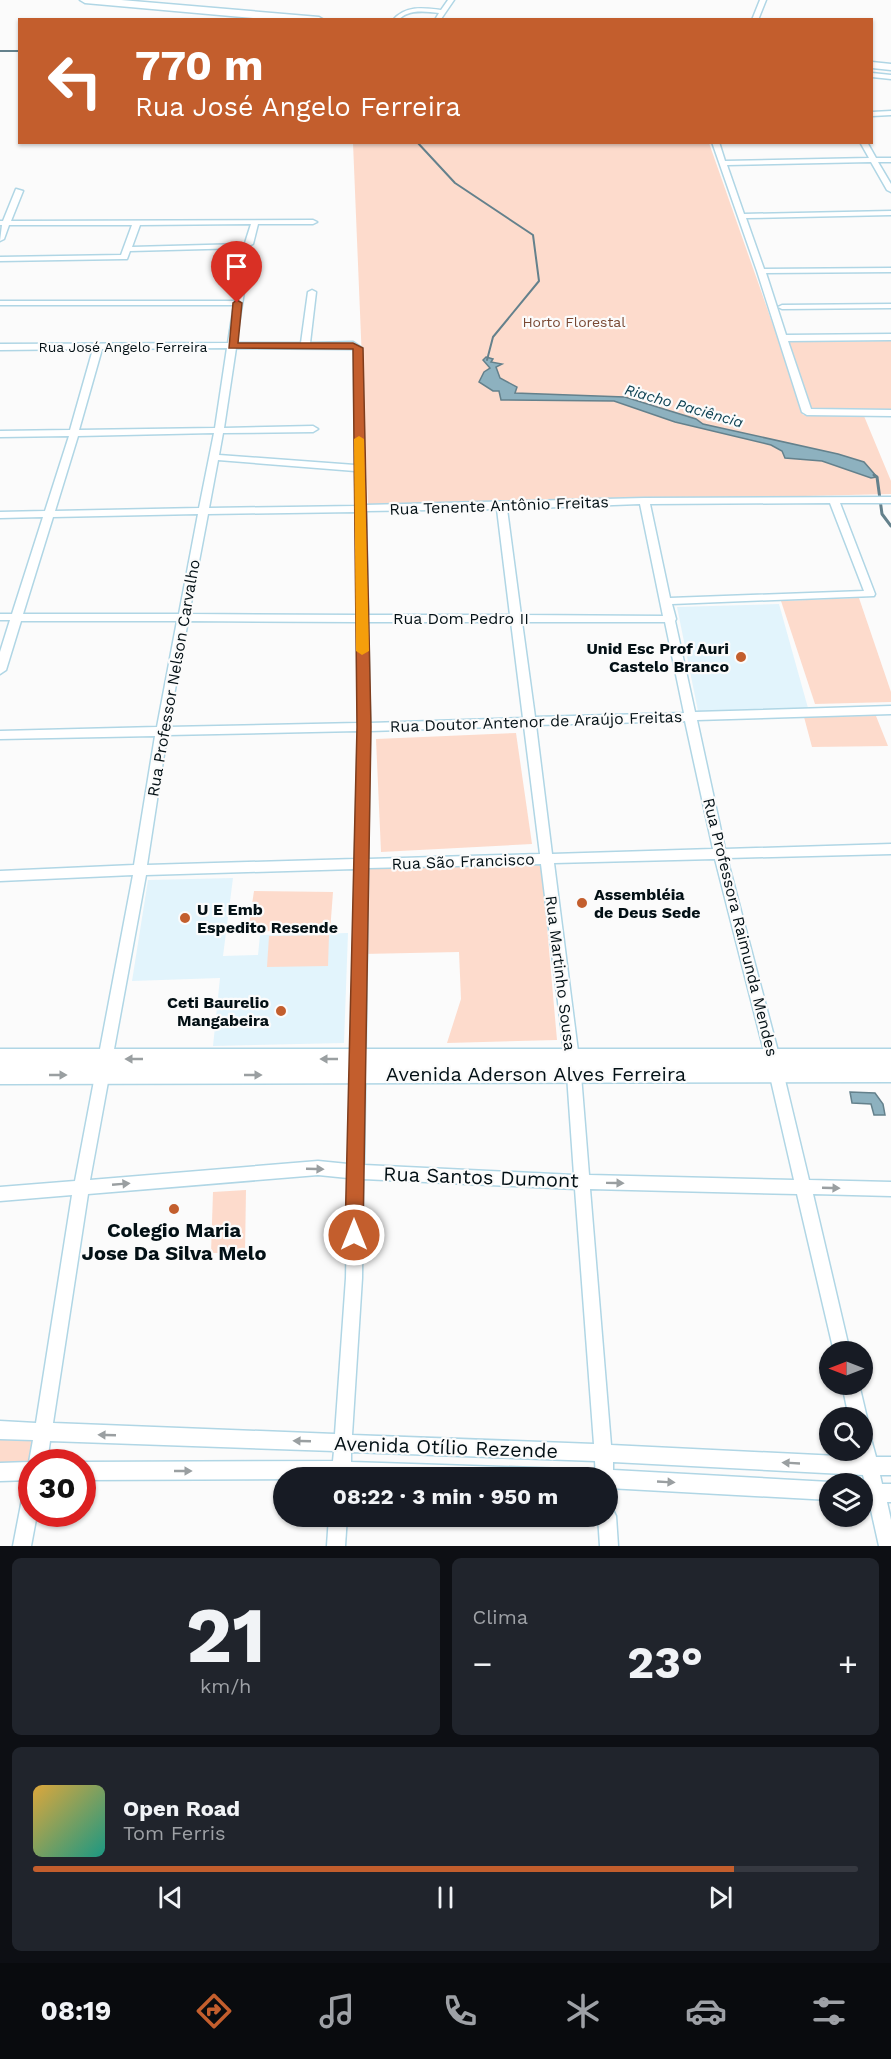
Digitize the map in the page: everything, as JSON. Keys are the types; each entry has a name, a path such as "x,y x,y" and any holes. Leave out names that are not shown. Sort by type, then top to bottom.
{"highway":[{"path":"85,0 296,18"},
{"path":"873,65 891,67"}],"main road":[{"name":"Avenida Aderson Alves Ferreira","path":"0,1058 103,1067"},
{"name":"Avenida Aderson Alves Ferreira","path":"775,1066 891,1058"},
{"name":"Avenida Aderson Alves Ferreira","path":"0,1075 103,1067 775,1066 891,1073"}],"street":[{"path":"440,18 451,0"},
{"path":"756,18 763,0"},
{"path":"768,10 771,0"},
{"path":"397,18 400,13 411,10 443,12"},
{"path":"873,75 891,77"},
{"path":"873,114 891,114"},
{"path":"716,144 761,271 807,412 891,413"},
{"path":"864,144 891,190"},
{"path":"722,163 891,160"},
{"path":"0,239 3,223 19,191"},
{"path":"741,216 891,213"},
{"path":"129,249 242,247 249,244 255,222"},
{"path":"3,223 313,222"},
{"path":"0,260 126,256 137,223"},
{"path":"761,271 891,270"},
{"name":"Rua Professor Nelson Carvalho","path":"41,1449 81,1188 140,870 162,730 219,429 242,279"},
{"path":"305,346 312,292"},
{"path":"0,303 237,303"},
{"path":"782,307 891,306"},
{"path":"783,338 891,337"},
{"name":"Rua José Angelo Ferreira","path":"0,347 353,345 358,348 359,468"},
{"path":"0,670 74,434 98,347"},
{"path":"0,434 313,429"},
{"path":"213,457 359,468 364,727 354,1172 354,1278 341,1467"},
{"name":"Rua Tenente Antônio Freitas","path":"0,515 502,506 644,501 891,500"},
{"name":"Rua Professora Raimunda Mendes","path":"644,501 720,854 775,1066 839,1341"},
{"path":"667,601 870,594 834,501"},
{"name":"Rua Martinho Sousa","path":"502,506 573,1066 605,1467"},
{"name":"Rua Dom Pedro II","path":"0,617 671,619"},
{"name":"Rua Doutor Antenor de Araújo Freitas","path":"0,735 364,727 891,710"},
{"name":"Rua São Francisco","path":"0,876 891,849"},
{"name":"Rua Santos Dumont","path":"0,1194 293,1169 582,1182 891,1190"},
{"name":"Avenida Otílio Rezende","path":"0,1430 343,1442 891,1466"},
{"path":"870,1461 888,1546"},
{"path":"0,1472 18,1471"},
{"name":"Avenida Otílio Rezende","path":"96,1471 273,1473"},
{"path":"618,1479 819,1490"},
{"path":"22,1546 26,1527"},
{"path":"336,1546 337,1527"},
{"path":"608,1527 609,1546"}],"shaded area":[{"name":"Unid Esc Prof Auri Castelo Branco","path":"779,604 808,708 698,711 677,607"},
{"name":"Ceti Baurelio Mangabeira","path":"233,878 223,956 258,955 260,935 348,933 344,1043 213,1046 220,978 132,981 148,880"}],"green space":[{"name":"Horto Florestal","path":"353,144 709,144 779,342 891,341 891,412 802,411 803,415 864,416 891,481 891,494 368,506"},
{"path":"859,598 891,692 891,702 815,704 781,601"},
{"path":"876,716 888,746 812,747 804,717"},
{"path":"516,733 532,844 381,852 376,739"},
{"path":"541,859 557,1040 447,1043 461,999 459,952 362,954 364,862"},
{"path":"254,891 333,892 330,932 248,931"},
{"path":"329,935 328,966 267,967 269,936"},
{"path":"246,1190 245,1253 211,1253 213,1192"},
{"path":"0,1436 37,1438 35,1449 18,1449 18,1465 0,1468"}],"water":[{"path":"486,357 493,359 491,362 502,364 496,367 500,378 517,387 515,393 625,397 696,419 703,424 838,454 864,462 877,477 871,478 822,461 785,458 782,451 771,445 675,422 614,401 501,400 499,391 493,391 479,382 484,372 490,368 483,360"},
{"path":"850,1092 875,1093 883,1104 885,1115 874,1115 871,1104 852,1103"}],"waterway":[{"name":"Riacho Paciência","path":"0,51 18,51"},
{"name":"Riacho Paciência","path":"419,144 455,183 533,235 539,281 493,337 487,360"},
{"name":"Riacho Paciência","path":"874,475 877,477 882,514 891,526"}],"slow traffic":[{"path":"359,439 362,651"}],"place":[{"name":"Unid Esc Prof Auri Castelo Branco","path":"741,657"},
{"name":"Assembléia de Deus Sede","path":"582,903"},
{"name":"U E Emb Espedito Resende","path":"185,918"},
{"name":"Ceti Baurelio Mangabeira","path":"281,1011"},
{"name":"Colegio Maria Jose Da Silva Melo","path":"174,1209"}],"route":[{"path":"237,303 233,346 353,345 358,348 364,727 354,1235"}]}
